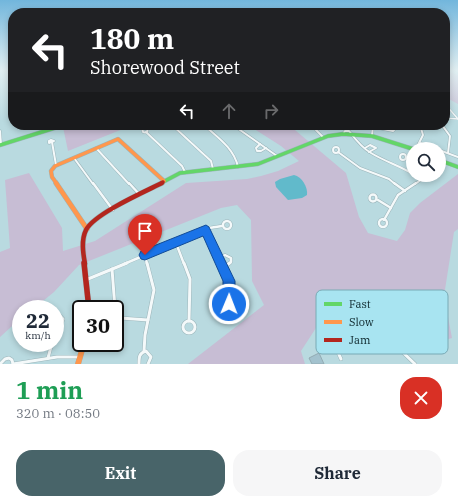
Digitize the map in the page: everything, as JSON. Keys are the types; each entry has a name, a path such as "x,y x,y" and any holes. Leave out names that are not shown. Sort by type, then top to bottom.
{"street":[{"path":"450,110 458,119"},
{"path":"0,131 0,144 47,130"},
{"path":"177,130 211,161 213,169"},
{"path":"209,130 233,154 238,161 238,167"},
{"path":"240,130 278,157"},
{"path":"316,130 323,138"},
{"path":"372,130 372,136"},
{"path":"420,142 424,133 422,130"},
{"path":"446,130 450,136 448,153 458,157"},
{"path":"146,132 182,166 185,172"},
{"path":"89,300 88,279 83,248 83,239 87,229 97,219 164,181 185,172 258,164 323,138 343,134 372,136 406,146"},
{"path":"352,134 356,140 370,152 406,170"},
{"path":"87,229 52,177 51,171 56,165 114,140 120,140 164,181"},
{"path":"52,142 56,165"},
{"path":"260,144 256,148 257,151 260,152 266,148"},
{"path":"365,148 370,145 376,148 370,152"},
{"path":"96,148 140,195"},
{"path":"338,152 360,168 389,179 405,191"},
{"path":"74,158 113,210"},
{"path":"398,165 402,159"},
{"path":"446,163 458,167"},
{"path":"384,220 395,199 419,182"},
{"path":"378,200 391,208"},
{"path":"88,279 206,230 222,226"},
{"path":"206,230 229,281 229,293 226,295 225,299 226,302 231,305 234,303 236,298 234,295 229,293"},
{"path":"176,242 190,279 189,321 185,323 184,330 186,333 190,334 194,332 195,326 192,321 189,321"},
{"path":"139,364 139,356 144,351 154,290 145,255"},
{"path":"219,258 225,255 231,258 229,264 223,267"},
{"path":"112,270 115,308 120,318 148,320"},
{"path":"144,351 148,352 150,355 148,364"},
{"path":"48,358 50,352"},
{"path":"78,364 81,352"},
{"path":"339,354 341,359"},
{"path":"404,354 415,364"},
{"path":"0,364 5,359 9,358 12,360 13,364 48,358 80,357"}],"shaded area":[{"path":"450,87 458,87 458,104 450,100"},
{"path":"64,130 120,130 68,151"},
{"path":"256,130 295,130 346,173 359,217 368,233 397,241 405,230 410,213 420,203 458,174 458,229 454,232 445,290 316,290 316,328 301,351 305,364 188,364 264,305 252,281 251,220 237,205 221,208 79,265 54,292 44,300 12,300 12,326 0,337 0,252 10,248 5,180 29,173 62,228 63,251 95,241 186,183 247,179 278,171 299,161 281,146"},
{"path":"448,317 452,338 448,339"}],"water":[{"path":"294,175 300,178 304,183 307,189 307,195 302,198 288,200 276,187 275,182"}],"building":[{"path":"319,354 324,364 312,364 309,358"}],"traffic: fast":[{"path":"0,145 48,130"},
{"path":"163,182 180,173 258,164 328,136 343,134 372,136 406,147"},
{"path":"446,163 458,167"}],"traffic: slow":[{"path":"87,229 52,177 51,171 55,166 118,139 164,181"},
{"path":"78,364 81,352"}],"traffic: jam":[{"path":"88,300 83,248 86,229 93,222 123,203 163,182"}],"route":[{"path":"145,255 206,230 229,281 229,293 226,295 225,299 227,304 229,304"}]}
